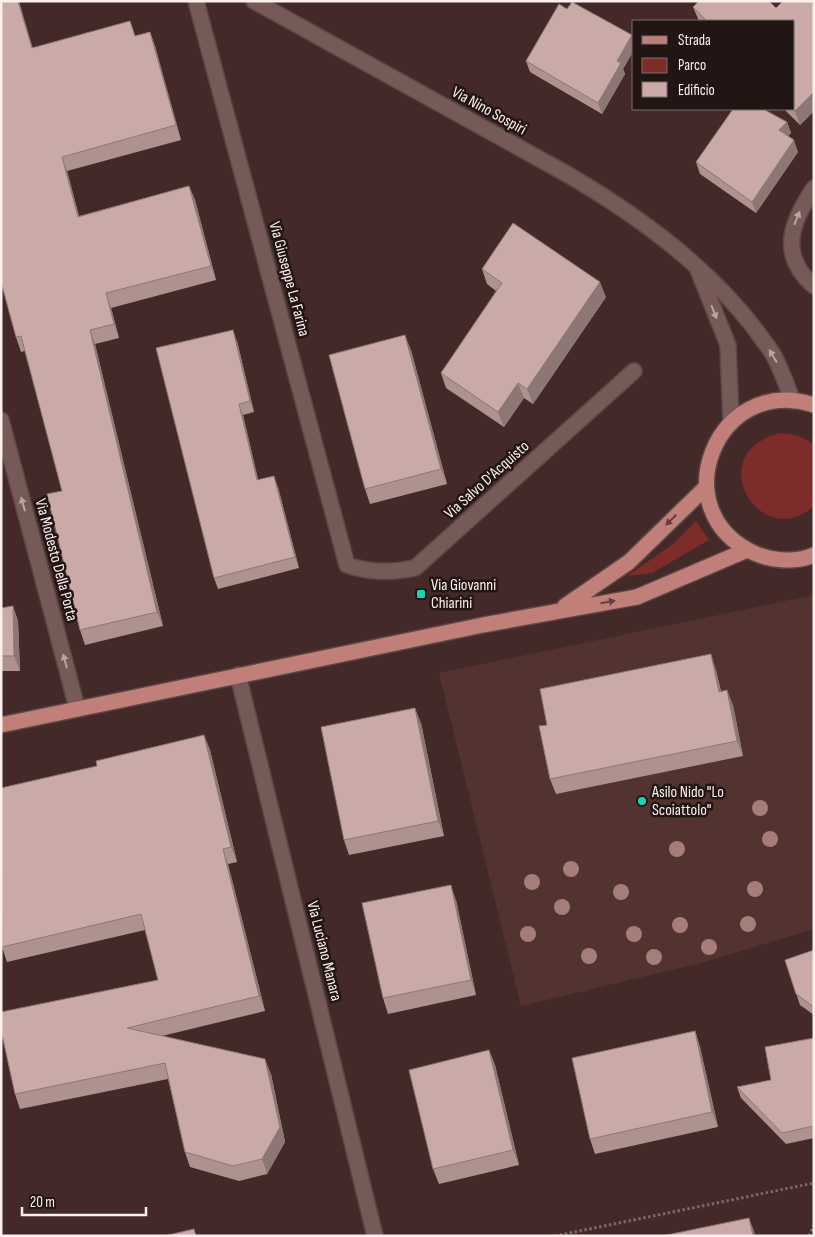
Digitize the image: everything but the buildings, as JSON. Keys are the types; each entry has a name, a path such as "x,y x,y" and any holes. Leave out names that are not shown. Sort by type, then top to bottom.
{"main road":[{"path":"814,406 793,401 770,402 750,410 731,422 716,441 708,463 706,487 712,512 727,534 748,550 763,557 778,560 795,560 814,555"},
{"path":"560,610 629,562 706,487"},
{"path":"1,725 560,610 636,597 748,550"}],"street":[{"name":"Via Giuseppe La Farina","path":"196,1 347,565"},
{"name":"Via Nino Sospiri","path":"254,1 583,183 633,217 697,266 743,313 775,357 793,401"},
{"path":"814,188 795,220 791,236 791,251 800,271 814,286"},
{"path":"697,266 728,345 731,422"},
{"name":"Via Salvo D'Acquisto","path":"347,565 362,570 379,572 398,572 415,568 634,371"},
{"name":"Via Modesto Della Porta","path":"1,420 77,708"},
{"name":"Via Luciano Manara","path":"238,675 376,1236"}],"path":[{"path":"555,1236 814,1182"},
{"path":"809,1236 814,1225"}],"shaded area":[{"name":"Asilo Nido \"Lo Scoiattolo\"","path":"814,595 814,929 701,963 521,1006 439,673"}],"green space":[{"path":"780,433 798,436 814,445 814,506 794,517 775,518 758,509 747,495 741,478 744,460 756,444"},
{"path":"696,521 709,540 652,573 627,576 673,544"}],"place":[{"name":"Via Giovanni Chiarini","path":"421,594"},
{"name":"Asilo Nido \"Lo Scoiattolo\"","path":"642,801"}]}
